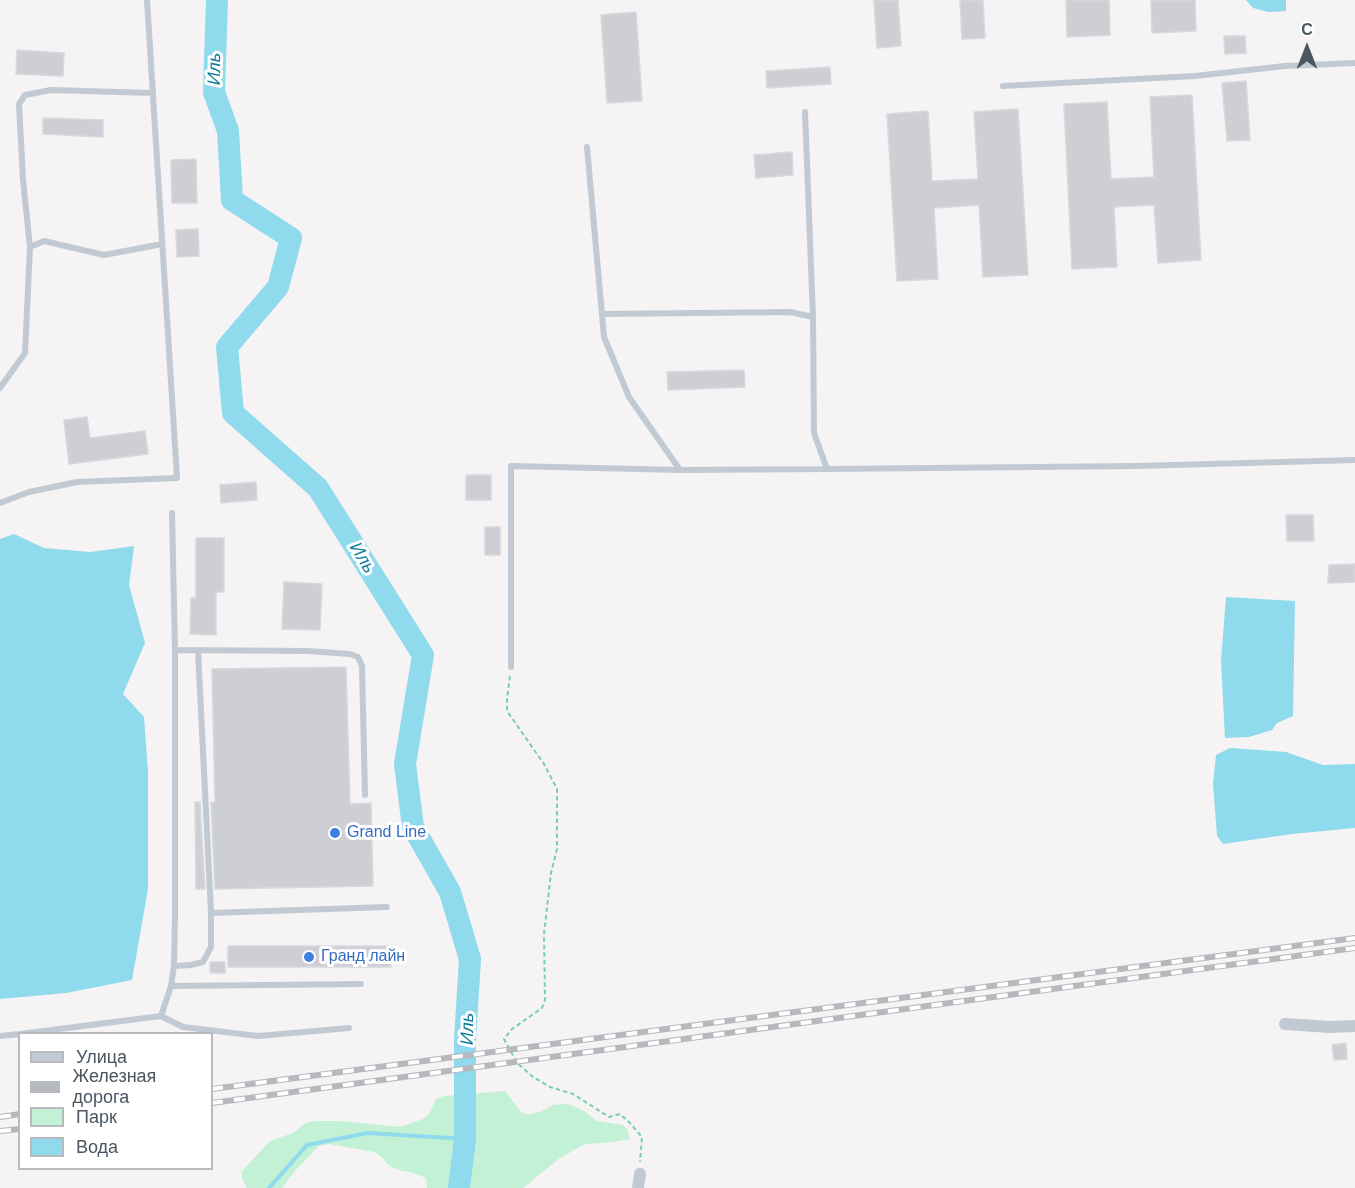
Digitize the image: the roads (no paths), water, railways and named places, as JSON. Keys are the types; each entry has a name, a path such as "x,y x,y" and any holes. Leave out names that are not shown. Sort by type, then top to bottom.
{"street":[{"path":"1285,1024 1355,1026"},
{"path":"638,1188 640,1174"}],"lane":[{"path":"0,503 29,492 77,482 177,478 147,0"},
{"path":"1003,86 1195,76 1285,66 1355,63"},
{"path":"0,388 25,353 30,247 23,180 19,104 25,95 51,90 153,93"},
{"path":"805,112 813,317 814,433 827,469"},
{"path":"587,147 604,337 629,397 680,470"},
{"path":"30,247 44,241 104,255 162,244"},
{"path":"603,314 790,312 813,317"},
{"path":"511,668 511,466 680,470 827,469 1137,466 1355,460"},
{"path":"161,1016 171,986 174,966 175,650 172,513"},
{"path":"175,650 308,651 350,654 358,657 362,666 365,795"},
{"path":"174,966 203,962 211,947 198,650"},
{"path":"211,913 387,907"},
{"path":"171,986 361,984"},
{"path":"36,1032 161,1016 183,1027 258,1036 349,1028"},
{"path":"0,1036 18,1034"}],"water":[{"path":"1246,0 1286,0 1286,11 1269,12 1253,8"},
{"path":"14,534 44,548 90,552 134,546 129,585 145,643 123,694 144,717 148,772 148,889 132,980 66,993 0,999 0,539"},
{"path":"1226,597 1295,601 1293,716 1277,723 1272,730 1249,737 1225,738 1221,661"},
{"path":"1230,748 1286,752 1323,765 1355,764 1355,828 1223,844 1217,836 1213,784 1216,755"}],"waterway":[{"name":"Иль","path":"217,0 214,92 228,131 232,200 291,238 278,287 227,347 233,413 318,488 423,655 405,764 413,827 450,892 470,959 465,1040 465,1139 459,1188"},
{"path":"269,1188 307,1145 368,1133 465,1139"}],"railway":[{"path":"213,1089 1355,938"},
{"path":"213,1103 1355,948"},
{"path":"0,1117 18,1114"},
{"path":"0,1131 18,1129"}],"place":[{"name":"Grand Line","path":"335,833"},
{"name":"Гранд лайн","path":"309,957"}]}
